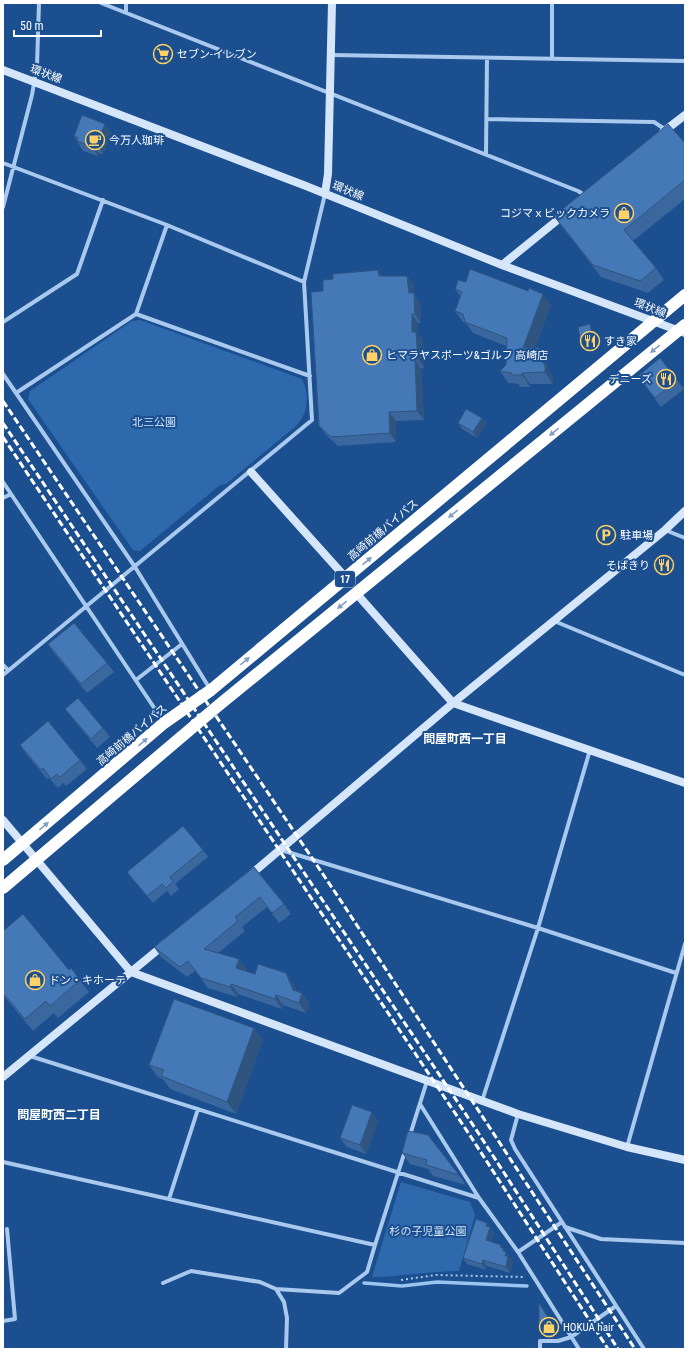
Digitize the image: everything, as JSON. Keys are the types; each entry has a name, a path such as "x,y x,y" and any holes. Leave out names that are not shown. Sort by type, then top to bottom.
{"highway":[{"name":"高崎前橋バイパス","path":"3,860 164,723 211,690 685,295"},
{"name":"17","path":"3,888 219,705 683,330"}],"street":[{"path":"3,207 37,66 39,3"},
{"path":"101,3 486,154 578,191 586,196"},
{"path":"126,3 126,12"},
{"path":"3,675 251,472 312,420 304,282 328,174 332,3"},
{"path":"552,3 552,58"},
{"path":"331,55 685,61"},
{"path":"486,154 487,58"},
{"name":"環状線","path":"3,70 325,193 502,265 653,321 683,330"},
{"path":"654,140 685,115"},
{"path":"487,119 654,122 666,130"},
{"path":"3,163 168,225 304,282"},
{"path":"3,322 76,274 103,200"},
{"path":"502,265 569,210"},
{"path":"16,393 136,314 168,225"},
{"path":"136,314 310,376"},
{"path":"3,374 135,567 211,690"},
{"path":"251,472 346,578"},
{"path":"3,482 164,723"},
{"path":"3,498 11,494"},
{"path":"244,880 453,703 665,530 685,511"},
{"path":"665,530 685,538"},
{"path":"356,593 453,703 685,783"},
{"path":"554,621 685,674"},
{"path":"136,680 182,644"},
{"path":"3,665 8,670"},
{"path":"482,1102 538,928 590,750"},
{"path":"3,820 132,972 482,1102 627,1147 685,1160"},
{"path":"280,850 538,928 676,973"},
{"path":"3,1077 173,938"},
{"path":"627,1147 685,944"},
{"path":"29,1056 479,1198"},
{"path":"408,1142 427,1081"},
{"path":"420,1104 479,1198 518,1252 579,1349"},
{"path":"170,1199 198,1109"},
{"path":"518,1114 510,1140 644,1349"},
{"path":"163,1283 191,1271 260,1282 276,1290 339,1293 367,1272 406,1149"},
{"path":"3,1162 376,1245"},
{"path":"518,1252 562,1222"},
{"path":"565,1227 601,1239 685,1243"},
{"path":"3,1321 15,1318 7,1228"},
{"path":"276,1290 284,1302 287,1318 286,1349"},
{"path":"540,1349 540,1341 558,1341 572,1337 616,1306"}],"path":[{"path":"400,1280 436,1275 533,1277"}],"green space":[{"name":"北三公園","path":"140,320 302,379 305,385 307,398 303,416 296,426 226,484 220,485 140,551 133,550 28,399 30,391 132,321"},
{"name":"杉の子児童公園","path":"401,1182 470,1202 475,1215 459,1271 372,1277"}],"building":[{"path":"82,115 105,124 97,145 93,144 92,147 77,141 78,138 74,136"},
{"name":"コジマｘビックカメラ","path":"668,124 685,143 685,180 624,230 656,268 640,281 593,265 554,216"},
{"path":"470,269 528,291 529,288 543,294 523,348 539,348 540,360 545,365 545,372 512,375 512,373 500,371 506,365 507,338 465,322 463,314 455,311 462,292 455,289 458,280 466,282"},
{"name":"ヒマラヤスポーツ&ゴルフ 高崎店","path":"378,270 379,276 407,276 409,293 414,293 415,314 412,314 412,332 416,332 418,359 415,359 417,411 389,412 390,433 331,437 319,426 311,292 323,291 323,280 333,279 333,274"},
{"path":"590,324 593,343 581,345 578,327"},
{"path":"660,358 677,380 655,398 638,376"},
{"path":"466,409 482,418 473,432 458,423"},
{"path":"74,623 107,663 81,684 48,644"},
{"path":"78,698 103,728 91,739 65,709"},
{"path":"48,721 80,760 60,777 57,774 51,779 43,768 41,770 20,745"},
{"path":"183,826 203,850 170,877 173,882 166,888 162,884 147,896 127,872"},
{"path":"254,867 284,904 272,913 260,897 235,917 238,921 204,949 239,959 236,968 255,974 258,964 286,973 293,990 302,993 299,1003 276,995 275,999 231,984 230,987 201,978 188,961 180,967 154,947"},
{"path":"23,914 69,970 71,968 80,980 50,1006 46,1001 25,1019 3,993 3,931"},
{"path":"174,999 254,1028 227,1102 161,1076 164,1070 149,1065"},
{"path":"352,1105 372,1112 360,1145 340,1138"},
{"path":"408,1131 428,1135 459,1175 426,1165 427,1160 402,1153"},
{"path":"476,1219 487,1223 486,1226 490,1227 486,1240 501,1245 500,1247 506,1252 505,1256 508,1256 506,1267 483,1260 482,1264 463,1258"},
{"path":"539,1303 552,1324 551,1330 539,1329"}],"waterway":[{"path":"364,1283 402,1286 437,1282 527,1286"}],"railway":[{"path":"3,401 339,898 635,1349"},
{"path":"3,423 477,1131 618,1349"},
{"path":"3,437 471,1137 608,1349"}],"place":[{"name":"セブン-イレブン","path":"163,54"},
{"name":"今万人珈琲","path":"95,140"},
{"name":"コジマｘビックカメラ","path":"624,213"},
{"name":"すき家","path":"590,341"},
{"name":"ヒマラヤスポーツ&ゴルフ 高崎店","path":"372,355"},
{"name":"デニーズ","path":"666,379"},
{"name":"駐車場","path":"606,535"},
{"name":"そばきり","path":"664,565"},
{"name":"ドン・キホーテ","path":"35,980"},
{"name":"HOKUA hair","path":"549,1327"}],"district":[{"name":"問屋町西一丁目","path":"465,739"},
{"name":"問屋町西二丁目","path":"59,1115"}]}
